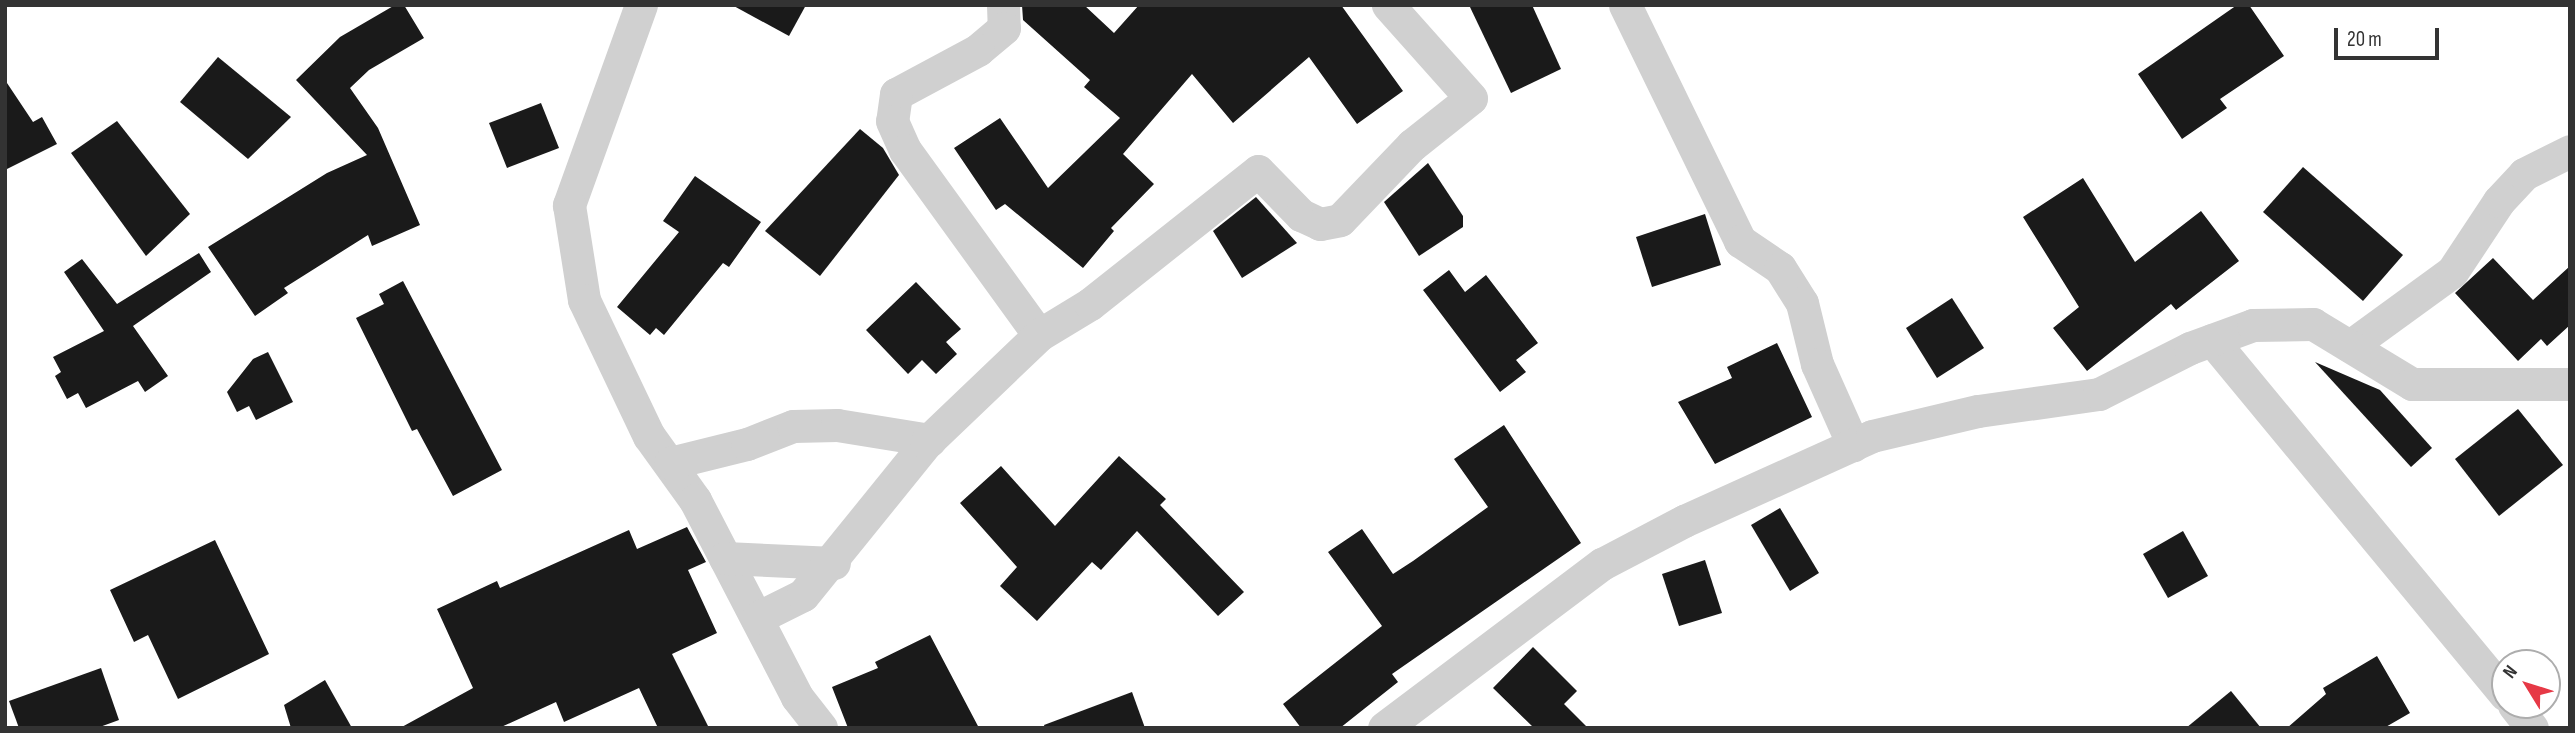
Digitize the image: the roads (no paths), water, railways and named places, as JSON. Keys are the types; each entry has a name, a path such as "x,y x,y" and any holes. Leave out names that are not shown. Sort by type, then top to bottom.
{"street":[{"path":"641,5 569,205 584,300 649,436 670,463 725,558 797,697 821,728"},
{"path":"1003,5 1004,28 978,50 896,94 892,121 905,150 1039,335"},
{"path":"757,618 803,595 834,563 930,440 1039,335 1090,304 1258,171 1301,215 1321,224 1340,220 1412,145 1471,98 1388,5"},
{"path":"1625,5 1740,241 1780,268 1802,303 1817,364 1853,445"},
{"path":"2350,346 2452,272 2499,201 2524,174 2570,151"},
{"path":"1384,728 1602,564 1853,445 1978,411 2099,394 2212,340 2253,325 2313,324 2412,384 2570,384"},
{"path":"2212,340 2491,677"},
{"path":"670,463 747,444 793,426 837,425 930,440"},
{"path":"725,558 834,563"}]}
